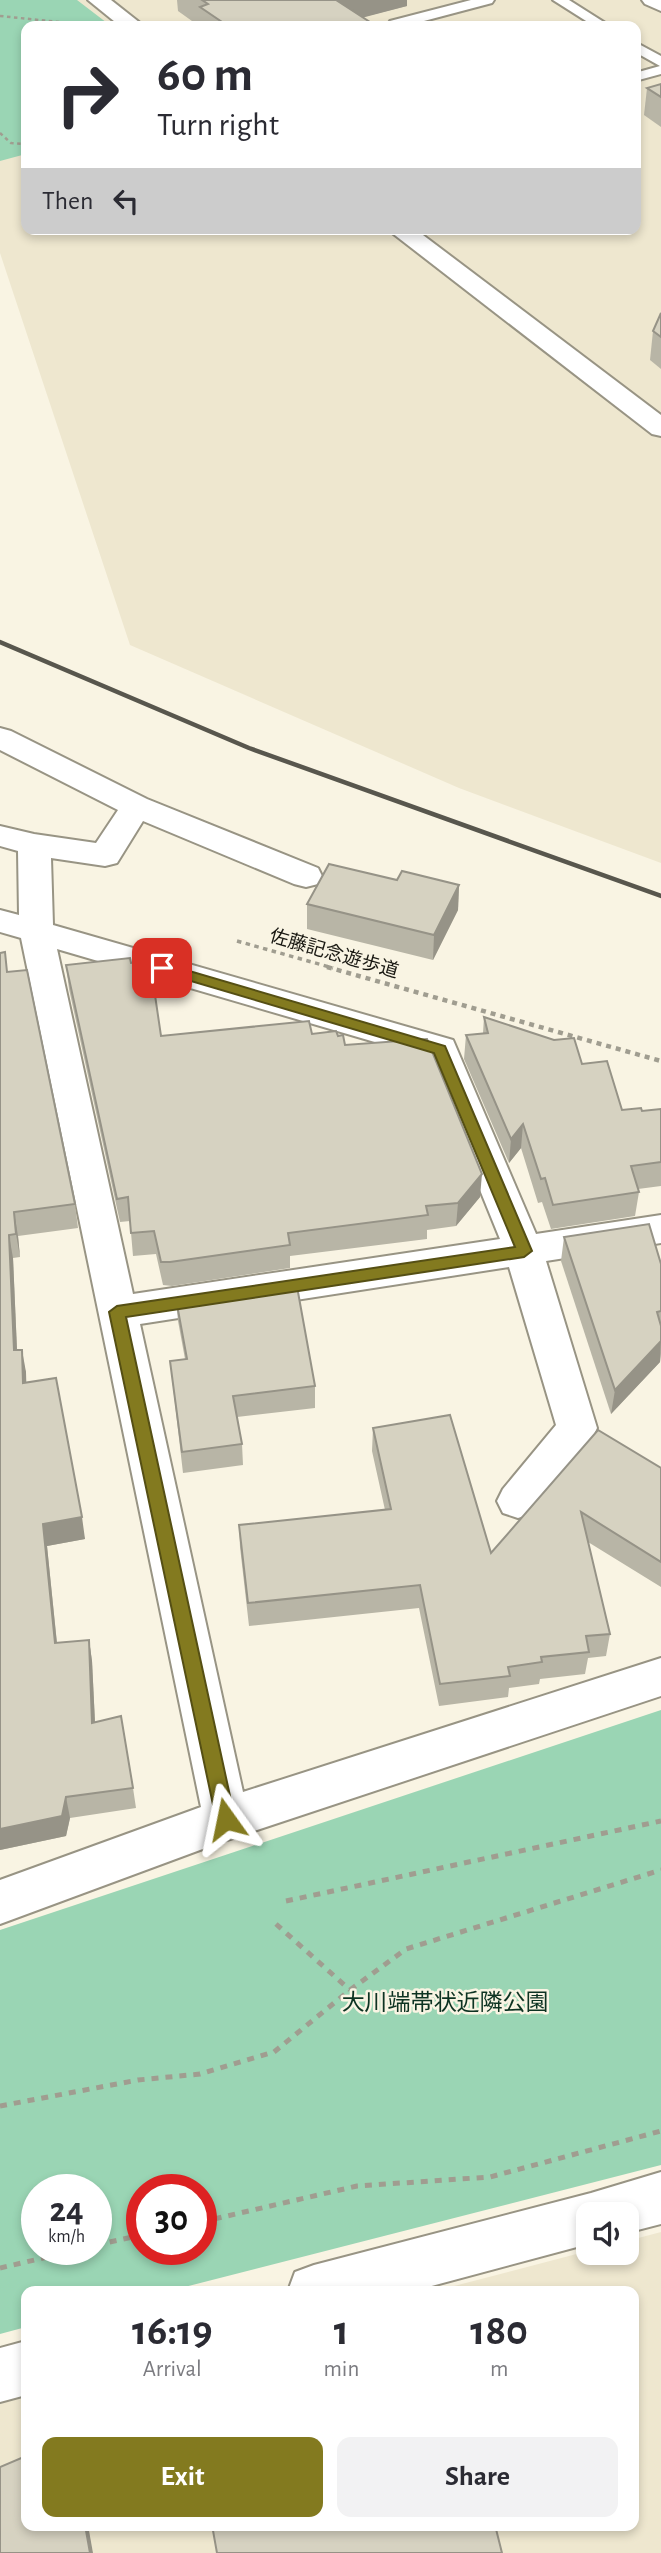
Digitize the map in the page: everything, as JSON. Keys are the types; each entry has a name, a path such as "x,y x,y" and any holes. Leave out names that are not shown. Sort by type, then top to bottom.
{"street":[{"path":"98,0 126,21"},
{"path":"652,0 661,5"},
{"path":"408,235 661,428"},
{"path":"0,738 136,806 306,876"},
{"path":"136,806 105,855 17,840 18,926 117,1312 226,1819"},
{"path":"18,926 440,1049 524,1251 577,1428 518,1501"},
{"path":"117,1312 661,1229"},
{"path":"0,1902 226,1819 661,1677"},
{"path":"639,2204 661,2198"},
{"path":"333,2286 576,2221"},
{"path":"0,2375 21,2369"}],"lane":[{"path":"406,21 487,0"},
{"path":"560,0 595,21"},
{"path":"641,50 661,62"},
{"path":"641,75 661,70"}],"path":[{"path":"0,16 48,21"},
{"path":"0,133 14,145 21,144"},
{"name":"佐藤記念遊歩道","path":"234,941 661,1061"},
{"path":"286,1901 661,1821"},
{"path":"0,2106 138,2080 200,2074 274,2052 350,1990 406,1949 661,1870"},
{"path":"276,1924 350,1990"},
{"path":"217,2217 357,2186 490,2177 661,2131"},
{"path":"0,2268 21,2263"}],"shaded area":[{"path":"0,0 661,0 661,863 459,788 130,645 0,253"},
{"path":"661,2232 661,2553 0,2553 0,2404 21,2398 21,2531 639,2531 639,2286 454,2286 576,2254 576,2265 639,2265 639,2238"}],"green space":[{"path":"0,0 77,0 104,21 21,21 21,155 0,161"},
{"name":"大川端帯状近隣公園","path":"661,1710 661,2165 189,2286 21,2286 21,2328 0,2334 0,1930"}],"building":[{"path":"202,0 336,0 368,21 221,21 200,7 208,4"},
{"path":"661,84 661,97 647,88"},
{"path":"661,313 661,337 653,331"},
{"path":"329,864 397,880 402,871 459,885 434,935 307,904"},
{"path":"5,952 7,972 27,970 75,1204 14,1212 16,1234 9,1235 14,1350 22,1350 23,1383 56,1378 82,1517 43,1524 55,1643 89,1640 92,1723 121,1716 133,1788 66,1797 62,1816 0,1829 0,953"},
{"path":"130,958 131,963 150,961 161,1036 309,1021 312,1034 336,1031 338,1036 343,1035 345,1045 427,1039 482,1174 458,1203 426,1206 428,1215 288,1233 290,1245 161,1262 154,1231 131,1233 128,1197 117,1199 66,965"},
{"path":"484,1017 554,1040 574,1038 582,1064 607,1061 622,1110 661,1109 661,1162 631,1166 639,1192 553,1205 545,1178 541,1179 523,1124 511,1139 466,1035 488,1033"},
{"path":"649,1224 661,1264 661,1311 657,1312 661,1341 615,1390 564,1237"},
{"path":"296,1281 315,1386 233,1396 242,1444 182,1452 170,1361 187,1359 176,1299"},
{"path":"450,1415 491,1553 598,1430 661,1468 661,1562 581,1512 610,1634 586,1636 589,1652 541,1657 542,1662 508,1667 510,1676 440,1684 420,1585 248,1603 239,1525 391,1509 373,1428"},
{"path":"21,2458 21,2531 86,2531 90,2553 0,2553 0,2467"},
{"path":"213,2531 496,2531 502,2553 217,2553"}],"railway":[{"path":"0,642 249,748 661,896"}],"route":[{"path":"162,968 440,1049 524,1251 117,1312 226,1819"}]}
